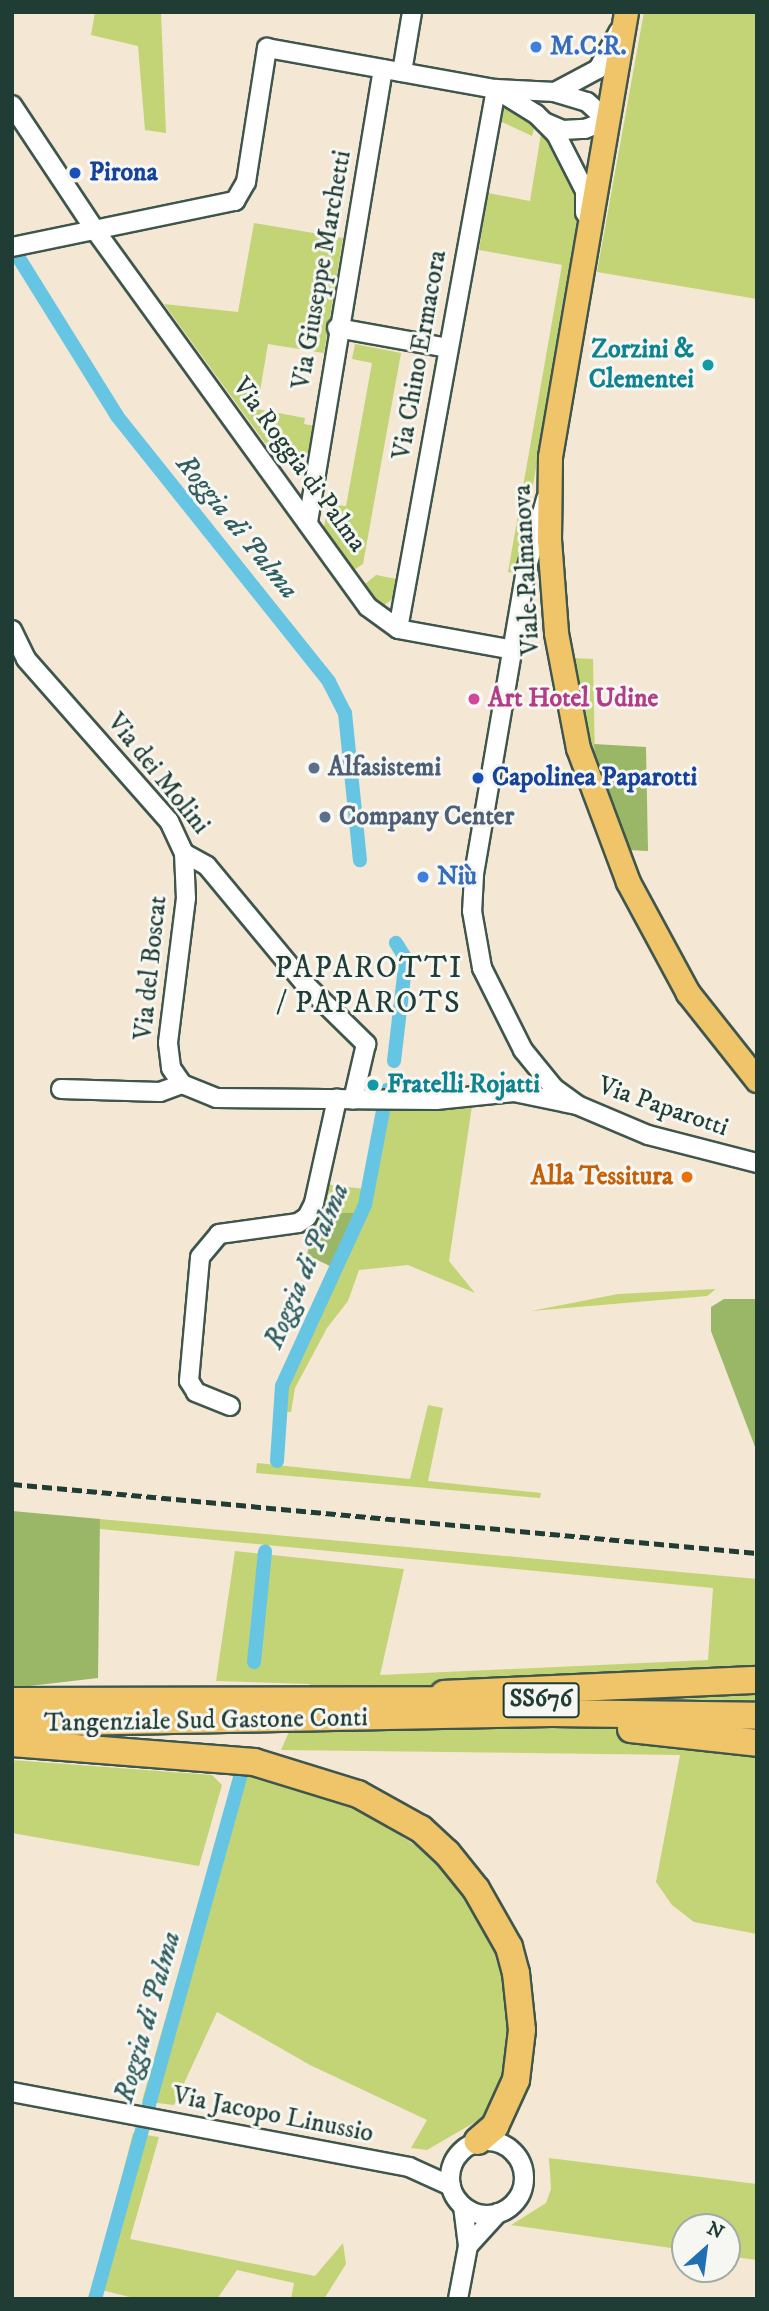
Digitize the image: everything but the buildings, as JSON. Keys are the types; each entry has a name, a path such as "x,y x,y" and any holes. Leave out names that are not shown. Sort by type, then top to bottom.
{"highway":[{"path":"326,1698 757,1680"},
{"name":"Tangenziale Sud Gastone Conti","path":"12,1701 326,1698"},
{"name":"SS676","path":"326,1698 757,1703"},
{"name":"SS676","path":"399,1719 552,1713 757,1716"},
{"path":"399,1719 583,1724 757,1743"},
{"name":"Tangenziale Sud Gastone Conti","path":"12,1723 399,1719"},
{"path":"12,1743 247,1761 348,1790 421,1829 447,1853 496,1920 516,1973 521,2056 508,2106 495,2126 468,2147"}],"main road":[{"name":"Viale Palmanova","path":"625,17 554,422 548,492 551,586 562,680 599,814 665,955 716,1031 757,1080"}],"street":[{"path":"402,72 412,12"},
{"path":"555,92 598,69 625,17"},
{"path":"18,246 228,205 240,196 267,48 496,89 555,92 587,102 607,120 585,129 563,130 544,122"},
{"name":"Via Giuseppe Marchetti","path":"308,522 337,328 383,69"},
{"path":"496,89 544,122 556,134 584,191 586,240"},
{"name":"Via Chino Ermacora","path":"398,629 496,89"},
{"name":"Via Roggia di Palma","path":"12,105 95,230 368,607 398,629 513,650"},
{"path":"337,328 448,348"},
{"name":"Via Paparotti","path":"548,492 531,545 474,875 474,933 495,999 523,1050 554,1088 577,1105 648,1135 757,1163"},
{"name":"Via dei Molini","path":"12,630 26,659 169,821 184,853 207,866 305,984 366,1044 345,1099"},
{"name":"Via del Boscat","path":"182,1084 171,1068 168,1043 186,898 184,853"},
{"path":"61,1089 160,1092 182,1084 207,1097 386,1100 514,1093 577,1105"},
{"path":"230,1406 196,1392 190,1381 200,1257 219,1234 293,1224 307,1217 314,1203 345,1099"},
{"name":"Via Jacopo Linussio","path":"12,2092 409,2167 451,2186"},
{"name":"Via Jacopo Linussio","path":"409,2167 468,2147 503,2143 513,2151 525,2173 519,2198 498,2213 468,2246"},
{"path":"458,2299 468,2246 463,2206 451,2186 450,2175 468,2147"},
{"path":"463,2206 486,2215 498,2213"}],"green space":[{"path":"95,12 161,12 166,133 145,130 138,46 91,35"},
{"path":"644,12 757,12 757,299 597,272"},
{"path":"503,99 536,121 532,136 500,121"},
{"path":"542,128 575,188 577,226 518,574 508,572 562,265 479,250 488,193 530,201"},
{"path":"254,223 343,238 324,353 268,344 257,409 305,418 304,424 315,426 310,454 268,447 164,304 238,312"},
{"path":"355,344 401,353 363,564 354,570 324,527 328,504 346,506 372,363 352,359"},
{"path":"376,575 402,580 399,594 382,607 364,585"},
{"path":"572,658 593,659 595,763 583,715"},
{"path":"594,744 646,747 648,851 628,850 595,763"},
{"path":"473,1099 449,1261 475,1293 408,1265 359,1270 348,1301 327,1328 295,1388 291,1412 284,1412 286,1388 359,1233 387,1105"},
{"path":"323,1184 365,1189 358,1213 316,1213"},
{"path":"316,1213 358,1213 334,1268 307,1255"},
{"path":"716,1289 707,1296 531,1311 618,1294"},
{"path":"724,1299 757,1299 757,1452 711,1331 711,1307"},
{"path":"428,1405 443,1408 428,1481 541,1493 540,1498 256,1473 257,1463 410,1479"},
{"path":"12,1511 100,1519 98,1678 12,1688"},
{"path":"100,1519 757,1579 757,1934 694,1922 672,1905 656,1882 680,1755 281,1750 310,1684 216,1681 235,1551 404,1569 380,1675 708,1660 713,1588 100,1529"},
{"path":"12,1760 212,1775 222,1785 199,1866 12,1833"},
{"path":"235,1774 286,1783 368,1815 435,1858 482,1913 508,1976 512,2057 497,2098 482,2118 427,2150 411,2148 427,2120 310,2065 217,2012 174,2105 142,2101"},
{"path":"133,2133 159,2137 130,2239 315,2276 343,2243 346,2264 324,2299 291,2299 294,2283 237,2270 217,2299 138,2299 93,2288"},
{"path":"549,2158 757,2184 757,2260 741,2258 741,2213 671,2213 671,2248 511,2225 546,2203 551,2189"}],"waterway":[{"name":"Roggia di Palma","path":"12,247 117,416 329,682 345,713 360,860"},
{"name":"Roggia di Palma","path":"394,1061 406,959 396,943"},
{"name":"Roggia di Palma","path":"277,1461 282,1386 365,1205 387,1090"},
{"name":"Roggia di Palma","path":"254,1662 265,1552"},
{"name":"Roggia di Palma","path":"95,2299 246,1756"}],"railway":[{"path":"12,1484 757,1553"}],"place":[{"name":"M.C.R.","path":"536,47"},
{"name":"Pirona","path":"75,173"},
{"name":"Zorzini & Clementei","path":"708,365"},
{"name":"Art Hotel Udine","path":"474,699"},
{"name":"Alfasistemi","path":"314,768"},
{"name":"Capolinea Paparotti","path":"478,778"},
{"name":"Company Center","path":"325,817"},
{"name":"Niù","path":"423,877"},
{"name":"Fratelli Rojatti","path":"373,1085"},
{"name":"Alla Tessitura","path":"687,1177"}],"district":[{"name":"PAPAROTTI / PAPAROTS","path":"369,986"}]}
